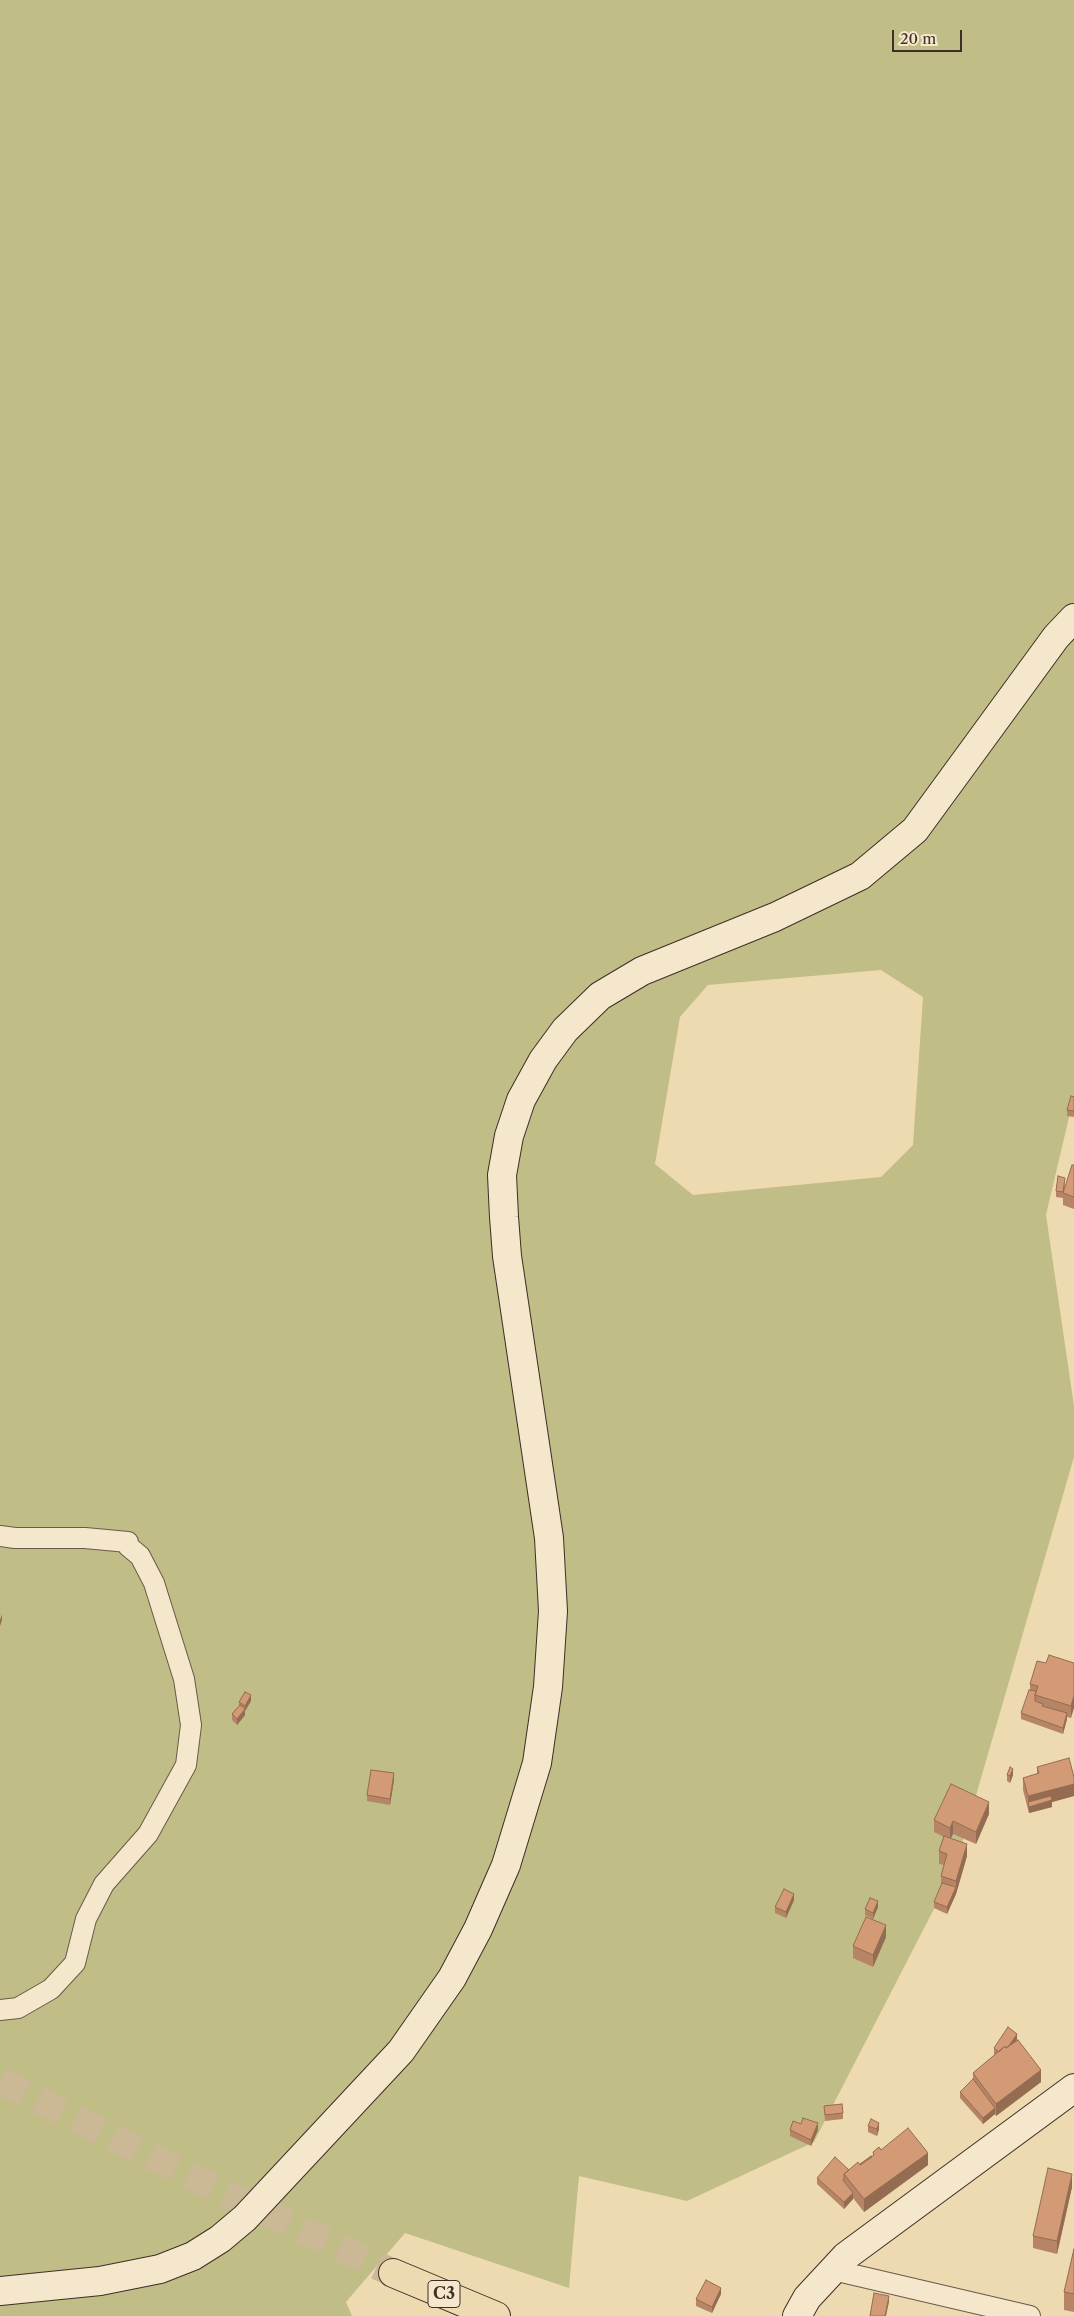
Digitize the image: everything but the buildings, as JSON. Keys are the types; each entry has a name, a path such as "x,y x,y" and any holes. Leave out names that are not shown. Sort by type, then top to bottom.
{"highway":[{"name":"C3","path":"393,2272 496,2316"}],"street":[{"path":"0,2291 100,2281 160,2269 193,2256 220,2239 245,2218 401,2051 452,1978 478,1929 506,1865 537,1763 548,1687 553,1611 549,1538 507,1256 502,1175 510,1136 521,1100 543,1060 565,1030 600,996 642,971 775,917 860,876 915,830 1056,637 1074,618"},
{"path":"0,1536 15,1538 85,1538 128,1542 128,1546 140,1556 154,1583 184,1679 191,1725 186,1765 148,1834 104,1884 86,1919 75,1963 52,1989 18,2008 0,2010"},
{"path":"797,2316 807,2298 846,2256 1074,2088"},
{"path":"833,2270 1030,2316"}],"shaded area":[{"path":"0,0 1074,0 1074,1096 1046,1215 1074,1406 1074,1457 955,1868 814,2142 687,2201 579,2176 569,2288 405,2233 346,2302 352,2316 0,2316","holes":["881,970 923,997 913,1145 881,1177 693,1195 655,1164 680,1017 708,985"]}],"tunnel":[{"path":"0,2081 200,2181 393,2273"}]}
